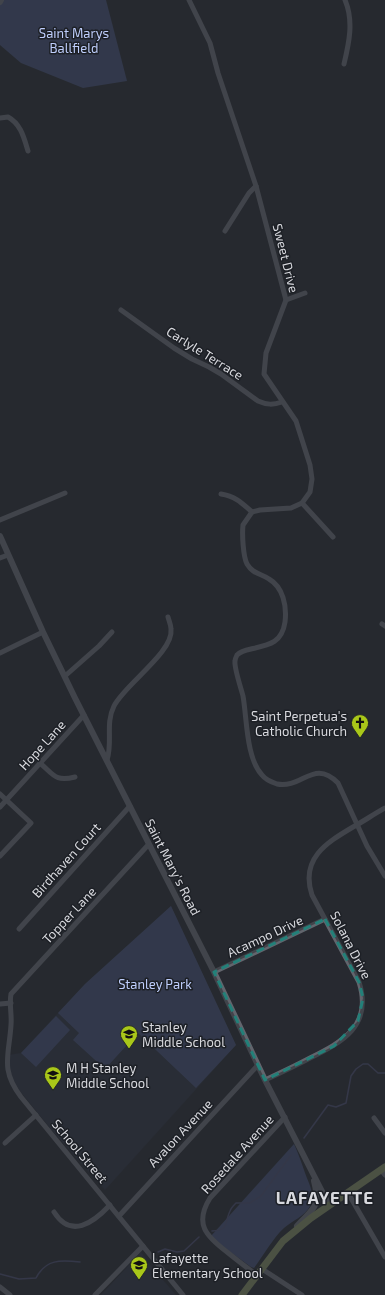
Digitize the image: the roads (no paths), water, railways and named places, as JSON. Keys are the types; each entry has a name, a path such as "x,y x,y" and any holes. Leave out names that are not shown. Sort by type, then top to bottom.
{"main road":[{"path":"242,1295 283,1241 291,1234 348,1193 384,1171"}],"street":[{"name":"Sweet Drive","path":"189,0 210,43 218,73 256,186 286,300 266,353 264,374 296,421 310,465 312,479 310,492 302,503"},
{"path":"344,64 350,39 349,8 346,0"},
{"path":"0,118 8,117 16,123 23,136 28,151"},
{"path":"225,231 248,193 256,186"},
{"path":"286,300 305,293"},
{"name":"Carlyle Terrace","path":"121,310 129,314 174,348 221,374 258,401 272,405 282,402"},
{"path":"0,520 65,493"},
{"path":"221,494 230,495 237,499 252,512"},
{"path":"333,537 302,503 291,508 252,512 242,525 245,559 254,573 268,578 279,588 284,600 285,622 282,633 278,639 268,645 238,654 234,662 243,697 250,745 257,769 263,776 274,783 286,785 291,784 309,774 323,772 329,775 338,783 375,861 385,876"},
{"name":"Saint Mary's Road","path":"0,536 43,632 214,972 265,1080 329,1206"},
{"path":"0,558 8,555"},
{"path":"107,760 110,753 109,726 114,706 121,696 166,646 172,630 168,617"},
{"path":"0,653 43,632"},
{"path":"65,676 99,646 112,632"},
{"name":"Hope Lane","path":"0,807 84,715"},
{"path":"40,763 57,778 63,780 75,777"},
{"path":"0,794 30,823 0,856"},
{"name":"Birdhaven Court","path":"19,929 130,806"},
{"name":"Solana Drive","path":"265,1080 334,1046 351,1032 358,1021 362,1010 363,998 359,982 310,888 309,874 311,865 316,855 332,839 385,808"},
{"name":"Topper Lane","path":"10,1004 11,994 16,987 150,844"},
{"name":"Acampo Drive","path":"214,972 325,919"},
{"path":"0,1004 10,1004"},
{"name":"School Street","path":"10,1004 11,1024 7,1062 8,1074 14,1088 183,1295"},
{"name":"Avalon Avenue","path":"119,1216 258,1065"},
{"path":"5,1143 36,1115"},
{"name":"Rosedale Avenue","path":"257,1275 207,1235 203,1228 203,1213 205,1205 210,1198 285,1117"},
{"path":"374,1118 385,1133"},
{"path":"291,1234 317,1203 318,1196 311,1168"},
{"path":"348,1193 385,1257"},
{"path":"54,1212 58,1219 64,1224 76,1227 93,1221 110,1205"},
{"path":"95,1295 142,1246"},
{"path":"262,1269 302,1295"},
{"path":"0,1287 10,1295"}],"waterway":[{"path":"304,1138 328,1105 336,1107 346,1103 351,1076 356,1069 363,1064 368,1064 378,1073 385,1073"},
{"path":"212,1231 222,1229 226,1225 230,1210 236,1203 250,1203 261,1196 291,1155"},
{"path":"158,1252 165,1249 177,1252 184,1251 199,1237"},
{"path":"0,1274 19,1279 36,1278 44,1267 54,1262 80,1262"}],"place":[{"name":"Saint Perpetua's Catholic Church","path":"360,738"},
{"name":"Stanley Middle School","path":"129,1049"},
{"name":"M H Stanley Middle School","path":"53,1090"},
{"name":"Lafayette Elementary School","path":"139,1280"}],"district":[{"name":"LAFAYETTE","path":"325,1197"}],"park label":[{"name":"Saint Marys Ballfield","path":"74,40"},
{"name":"Stanley Park","path":"155,984"}]}
